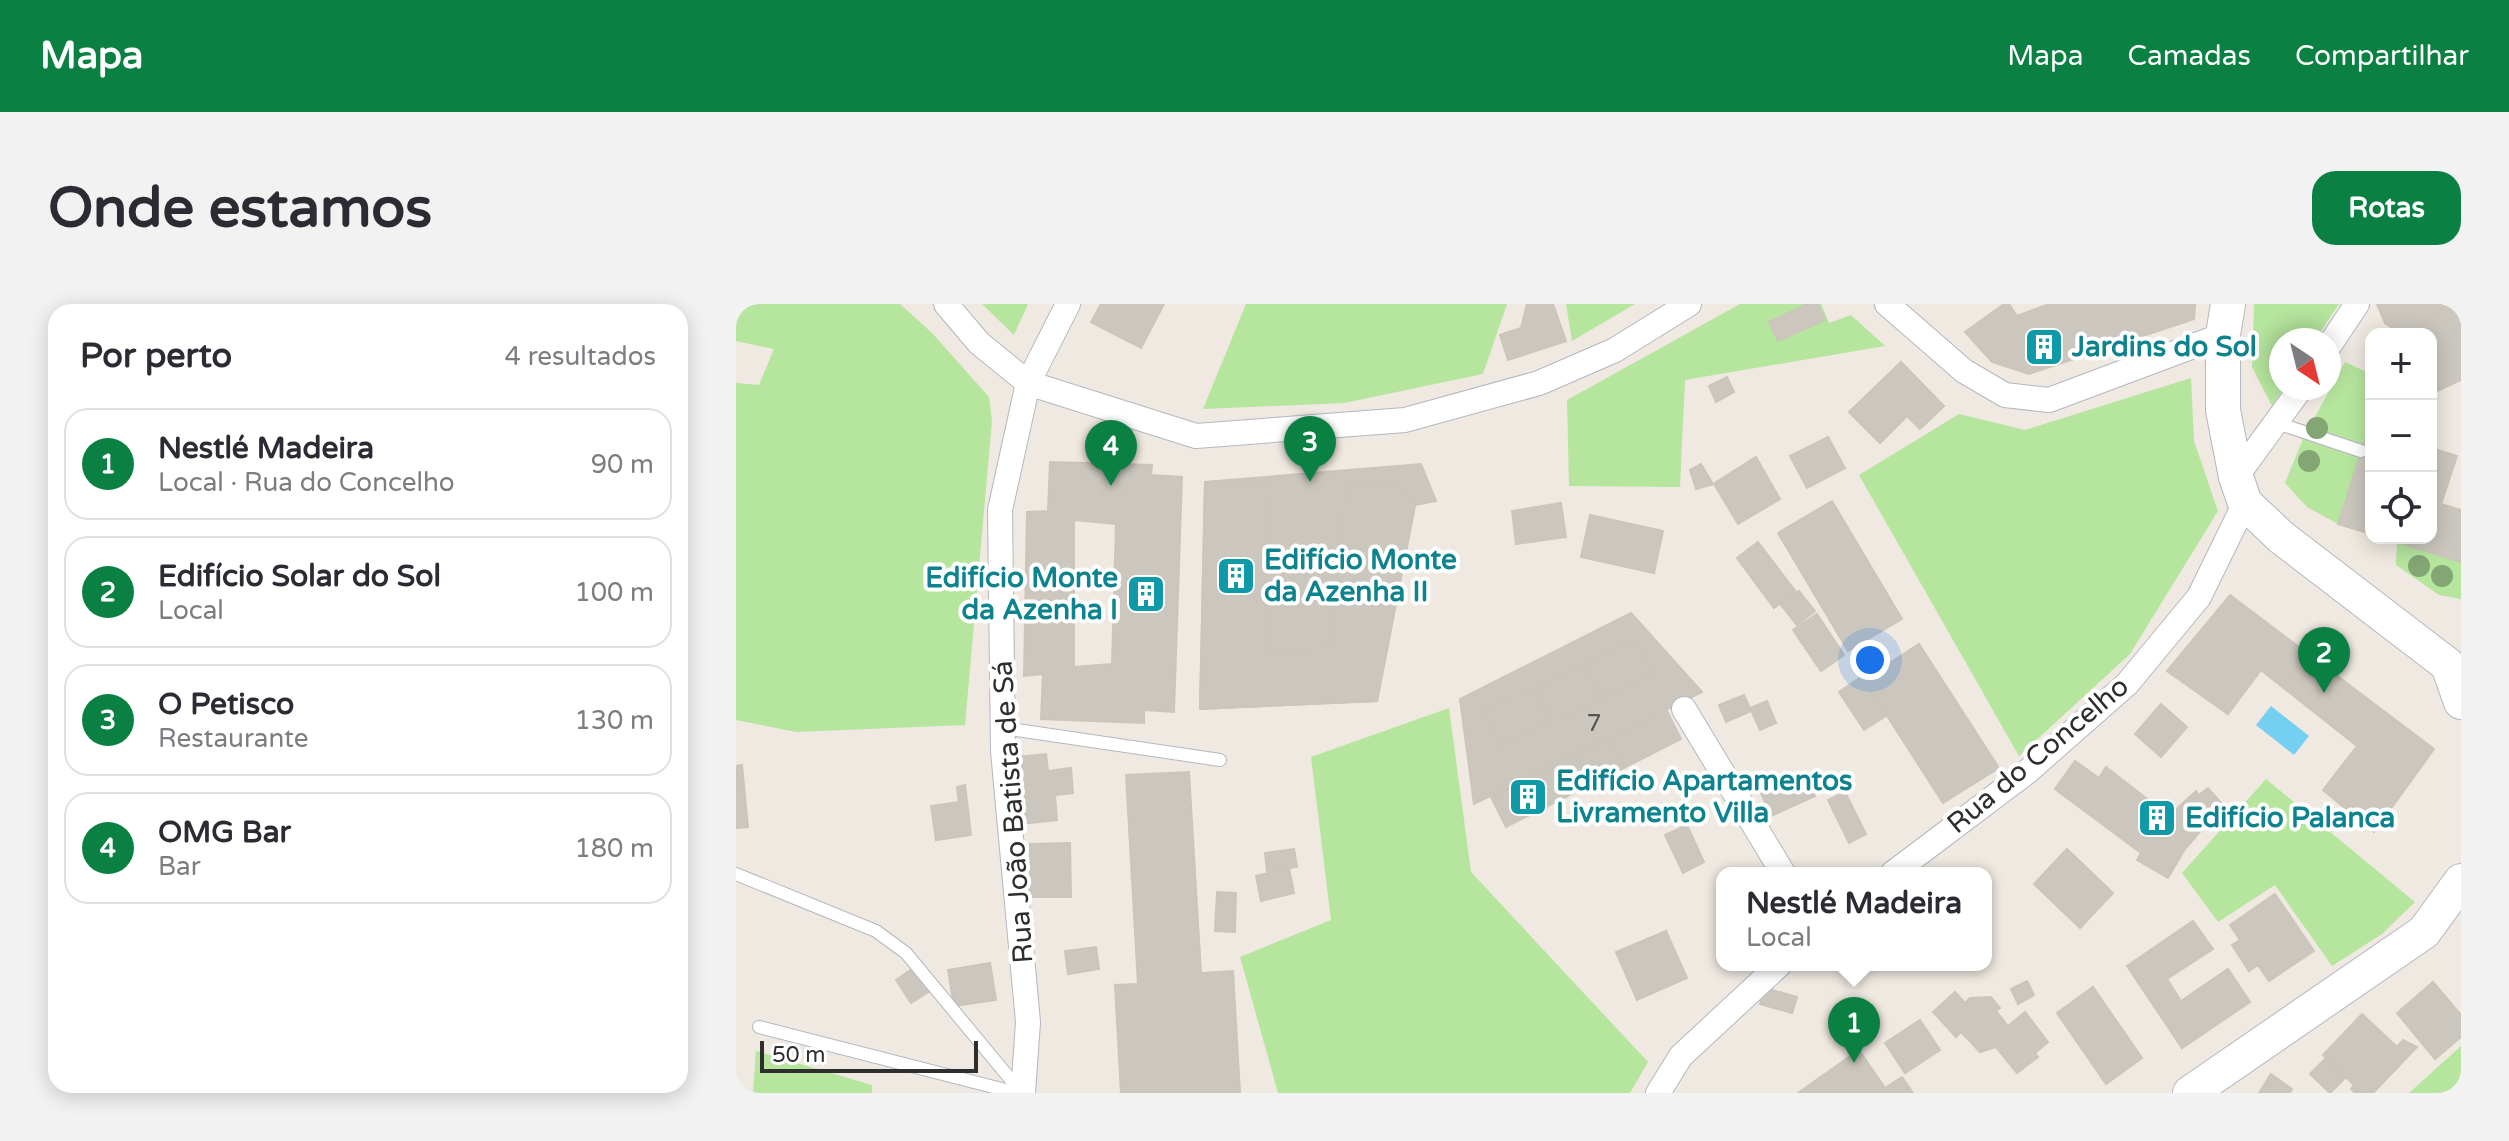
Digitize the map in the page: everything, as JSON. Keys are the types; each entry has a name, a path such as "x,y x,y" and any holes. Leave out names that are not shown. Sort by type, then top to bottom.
{"street":[{"path":"946,304 979,343 1028,383 1196,436 1405,420 1539,383 1615,350 1689,304"},
{"name":"Rua João Batista de Sá","path":"1020,1093 1028,1022 1003,728 1000,510 1028,383 1068,304"},
{"path":"1887,304 1964,371 2005,395 2049,400 2226,320 2223,410 2241,490 2281,537 2455,662 2461,702"},
{"path":"2341,328 2357,304"},
{"name":"Rua do Concelho","path":"1901,867 2027,772 2127,684 2199,597 2241,490 2293,400"},
{"path":"1684,709 1779,867"},
{"path":"2190,1093 2424,932 2461,881"},
{"path":"1658,1093 1681,1056 1773,971"}],"lane":[{"path":"2277,423 2361,451"},
{"path":"1003,728 1220,760"},
{"path":"736,874 876,931 906,953 1020,1093"},
{"path":"759,1027 1020,1093"}],"green space":[{"path":"736,304 900,304 932,333 989,397 992,421 965,725 796,732 736,720 736,383 759,385 774,349 736,341"},
{"path":"982,304 1028,304 1014,335"},
{"path":"1246,304 1507,304 1483,374 1344,403 1203,409"},
{"path":"1566,304 1635,304 1572,341"},
{"path":"1740,304 1821,304 1829,323 1851,315 1885,346 1685,380 1680,487 1569,486 1567,400"},
{"path":"2254,304 2339,304 2323,328 2269,328 2269,400 2276,400 2272,406 2252,367"},
{"path":"2345,362 2365,371 2365,438 2338,524 2307,507 2285,483 2303,439 2324,400 2341,400 2341,369"},
{"path":"2191,378 2194,441 2218,511 2130,654 2019,756 1859,475 1959,414 2025,430"},
{"path":"2397,544 2461,562 2461,599 2439,595 2396,565"},
{"path":"1449,708 1471,872 1648,1062 1630,1093 1278,1093 1240,957 1331,920 1311,757"},
{"path":"2266,779 2415,902 2382,934 2332,966 2275,885 2218,922 2182,873"},
{"path":"2461,1046 2461,1093 2409,1093"},
{"path":"756,1051 872,1085 872,1093 753,1093"}],"water":[{"path":"2271,706 2309,736 2294,755 2256,725"}],"building":[{"path":"1101,304 1164,304 1141,348 1091,322"},
{"path":"1527,304 1553,304 1566,341 1508,360 1500,335 1521,328"},
{"path":"1807,304 1818,304 1825,320 1778,341 1769,322"},
{"name":"Jardins do Sol","path":"2004,304 2009,304 2017,316 2049,304 2195,304 2194,319 2029,374 1992,362 1965,332"},
{"path":"2377,304 2461,304 2461,380 2437,391 2437,328 2393,328 2385,323"},
{"path":"1901,362 1944,406 1920,429 1907,416 1880,443 1849,412"},
{"path":"1727,377 1734,392 1716,402 1709,386"},
{"path":"1828,437 1845,468 1807,488 1790,456"},
{"path":"2365,440 2365,532 2338,524"},
{"path":"2437,450 2457,456 2441,504 2461,510 2461,562 2403,544 2437,544"},
{"path":"1756,457 1780,499 1738,524 1714,484 1696,489 1690,470 1701,464 1713,484"},
{"name":"Edifício Monte da Azenha I","path":"1050,462 1152,465 1151,475 1182,477 1174,712 1144,710 1144,723 1041,719 1043,674 1024,676 1027,512 1048,511","holes":["1074,520 1116,524 1112,664 1074,667"]},
{"name":"Edifício Monte da Azenha II","path":"1421,464 1436,501 1415,505 1377,701 1200,709 1205,482"},
{"name":"Edifício Monte da Azenha II","path":"1205,482 1272,487 1266,653 1331,647 1346,485 1404,488 1415,505 1377,701 1200,709"},
{"path":"1832,501 1902,619 1848,651 1778,533"},
{"path":"1561,503 1566,537 1516,544 1512,511"},
{"path":"1590,515 1663,531 1654,573 1581,557"},
{"path":"1758,542 1796,592 1774,608 1737,558"},
{"path":"1799,591 1815,611 1797,625 1781,605"},
{"path":"2230,595 2434,749 2374,832 2323,790 2357,746 2261,670 2228,714 2167,671"},
{"path":"1631,613 1702,692 1474,804 1460,699"},
{"path":"1817,614 1844,655 1821,671 1793,630"},
{"name":"Edifício Apartamentos Livramento Villa","path":"1635,639 1652,673 1602,698 1585,663"},
{"path":"1919,644 1999,768 1943,803 1864,680"},
{"name":"Edifício Apartamentos Livramento Villa","path":"1585,663 1602,698 1550,723 1535,687"},
{"path":"1861,677 1886,716 1864,730 1839,692"},
{"name":"Edifício Apartamentos Livramento Villa","path":"1535,687 1550,723 1499,746 1483,711"},
{"path":"1744,695 1751,711 1726,722 1719,705"},
{"path":"1767,701 1776,723 1760,730 1750,708"},
{"path":"2161,704 2187,727 2161,757 2135,734"},
{"name":"Edifício Apartamentos Livramento Villa","path":"1666,709 1681,739 1624,768 1609,738"},
{"name":"Edifício Apartamentos Livramento Villa","path":"1609,738 1624,768 1566,797 1551,767"},
{"path":"1046,754 1048,771 1071,768 1073,793 1055,795 1057,820 1021,824 1015,757"},
{"name":"Edifício Palanca","path":"2075,761 2099,778 2106,767 2169,816 2196,791 2199,795 2208,788 2228,811 2214,824 2210,820 2185,849 2168,878 2137,860 2141,853 2055,789"},
{"path":"742,765 748,827 736,828 736,766"},
{"name":"Edifício Apartamentos Livramento Villa","path":"1551,767 1566,797 1506,827 1491,797"},
{"path":"1189,772 1201,973 1233,971 1240,1093 1121,1093 1115,985 1138,984 1126,775"},
{"path":"1806,774 1815,796 1771,816 1761,793"},
{"path":"965,785 971,835 936,840 931,806 959,802 957,787"},
{"path":"1845,792 1866,834 1849,843 1828,800"},
{"path":"1687,825 1704,862 1683,873 1665,835"},
{"path":"1070,843 1071,897 1030,897 1030,844"},
{"path":"1294,849 1297,867 1267,871 1265,853"},
{"path":"2067,849 2113,893 2080,928 2034,884"},
{"path":"1289,868 1294,893 1261,901 1256,876"},
{"path":"1217,892 1236,893 1235,932 1215,931"},
{"path":"2275,894 2314,951 2269,981 2258,965 2249,971 2232,945 2240,940 2230,925"},
{"path":"2193,921 2213,949 2167,979 2181,1001 2228,969 2250,1002 2182,1048 2127,966"},
{"path":"1666,931 1687,978 1637,1000 1616,952"},
{"path":"1096,947 1099,969 1068,974 1065,951"},
{"path":"990,963 996,1000 954,1006 948,970"},
{"path":"915,967 930,991 911,1003 896,980"},
{"path":"2027,981 2034,995 2018,1004 2011,989"},
{"path":"2433,982 2461,1015 2461,1037 2435,1059 2397,1013"},
{"path":"2093,987 2142,1058 2106,1084 2057,1013"},
{"path":"1765,988 1797,997 1792,1013 1760,1004"},
{"path":"1955,992 1965,1003 1970,998 1991,997 2000,1008 1996,1011 2008,1026 2025,1012 2048,1042 2035,1053 2038,1057 2017,1073 1996,1047 1980,1052 1961,1032 1956,1037 1933,1012"},
{"path":"2362,1014 2397,1047 2403,1040 2417,1047 2373,1093 2355,1093 2351,1089 2354,1085 2323,1055"},
{"path":"1920,1020 1940,1050 1905,1073 1885,1043"},
{"path":"1859,1050 1885,1088 1902,1077 1913,1093 1798,1093"},
{"path":"2325,1059 2345,1078 2330,1093 2310,1074"},
{"path":"2271,1074 2292,1089 2290,1093 2259,1093"}],"place":[{"name":"Jardins do Sol","path":"2044,347"},
{"name":"O Petisco","path":"1310,482"},
{"name":"OMG Bar","path":"1111,486"},
{"name":"Edifício Monte da Azenha II","path":"1236,576"},
{"name":"Edifício Monte da Azenha I","path":"1146,594"},
{"name":"Edifício Solar do Sol","path":"2324,693"},
{"name":"Edifício Apartamentos Livramento Villa","path":"1528,797"},
{"name":"Edifício Palanca","path":"2157,818"},
{"name":"Nestlé Madeira","path":"1854,1063"}]}
